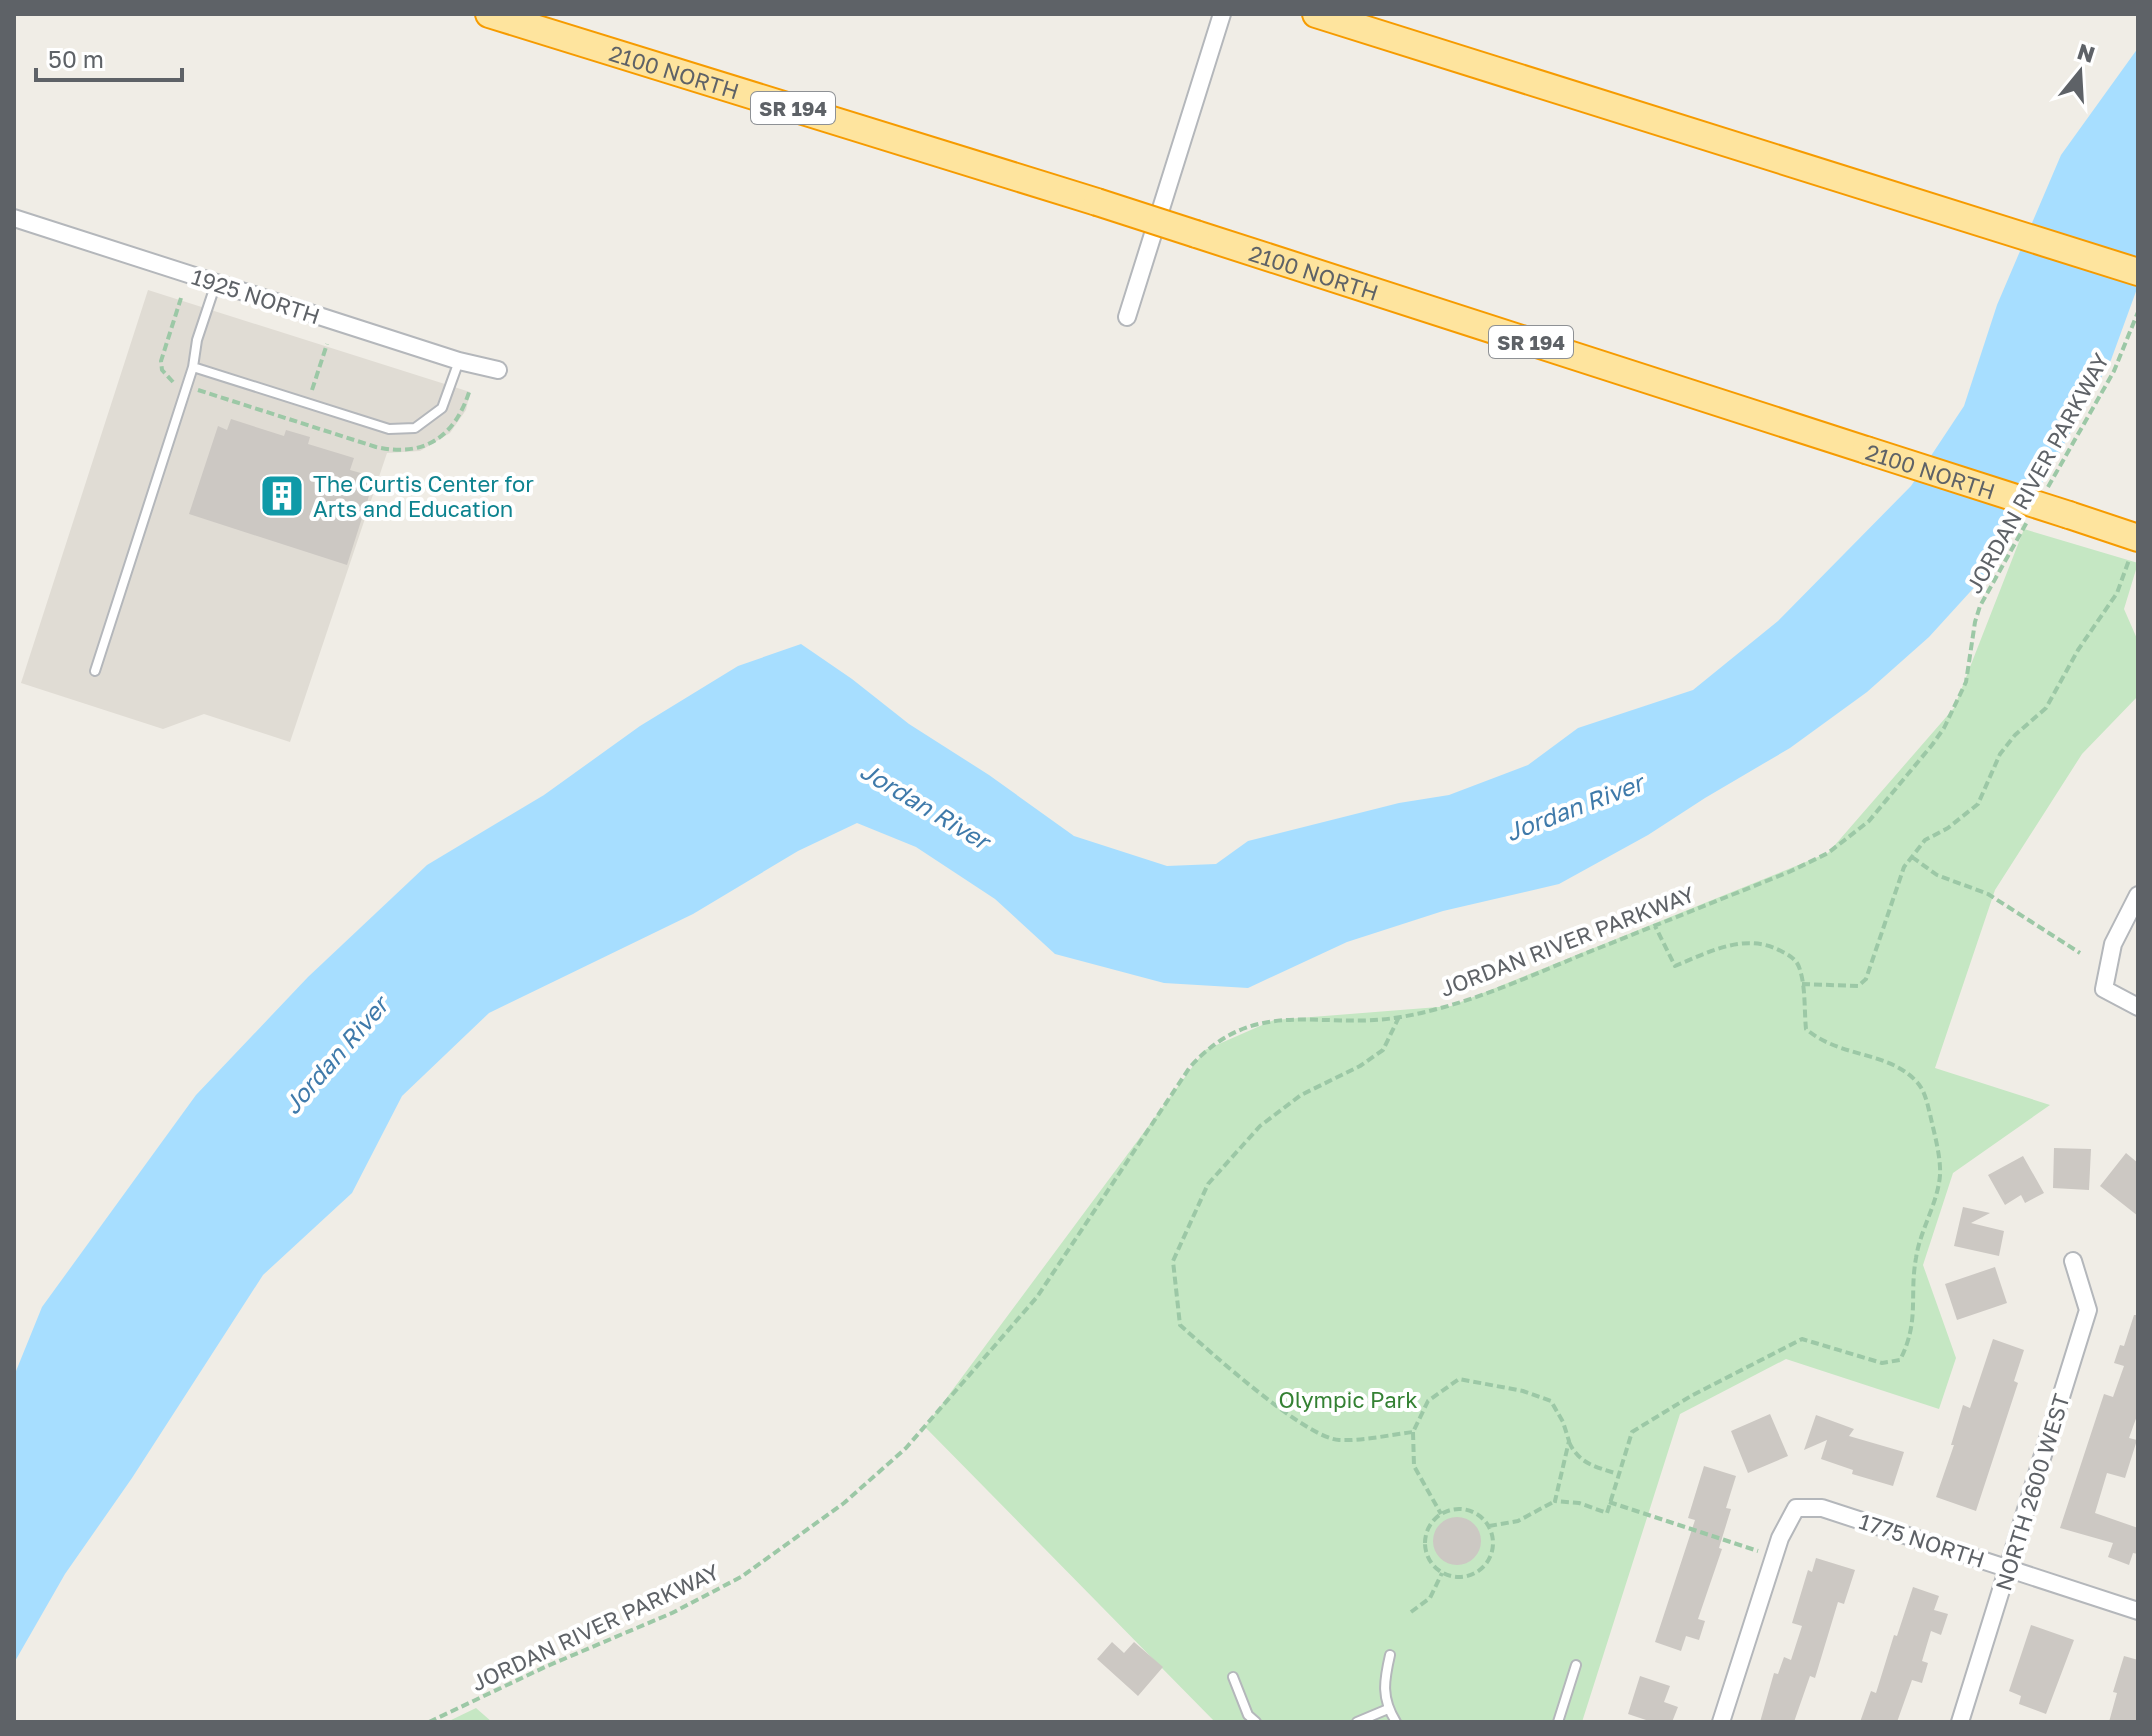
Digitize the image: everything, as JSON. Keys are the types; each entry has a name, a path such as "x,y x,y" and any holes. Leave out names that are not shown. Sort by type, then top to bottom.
{"highway":[{"name":"2100 NORTH","path":"489,14 1097,202 2069,515 2134,549"},
{"path":"1316,14 2138,272"}],"street":[{"path":"1127,317 1222,14"},
{"name":"1925 NORTH","path":"14,218 459,361 498,370"},
{"path":"2138,895 2113,944 2104,989 2138,1007"},
{"name":"NORTH 2600 WEST","path":"1960,1722 2088,1310 2073,1261"},
{"name":"1775 NORTH","path":"1721,1722 1780,1538 1796,1508 1822,1508 2138,1611"}],"lane":[{"path":"95,671 193,367 197,340 216,283"},
{"path":"193,367 389,429 415,428 442,408 459,361"},
{"path":"1390,1655 1383,1686 1388,1709 1396,1722"},
{"path":"1558,1722 1576,1665"},
{"path":"1233,1677 1248,1715 1256,1722"},
{"path":"1357,1722 1388,1709"}],"path":[{"path":"173,382 162,370 161,361 181,298"},
{"name":"JORDAN RIVER PARKWAY","path":"2045,493 2104,392 2138,312"},
{"path":"312,390 327,344"},
{"name":"JORDAN RIVER PARKWAY","path":"429,1722 545,1667 672,1613 741,1577 844,1503 906,1448 1037,1297 1190,1067 1205,1050 1236,1030 1274,1020 1399,1017 1463,1003 1828,853 1869,821 1944,728 1966,682 1980,606 2031,517"},
{"path":"1802,984 1858,986 1866,979 1904,867 1925,840 1948,828 1978,804 2000,754 2015,735 2046,708 2078,650 2117,593 2134,549"},
{"path":"1912,857 1937,875 1988,894 2080,953"},
{"path":"1489,1526 1518,1521 1555,1501 1579,1503 1607,1513 1632,1432 1691,1396 1802,1339 1882,1363 1900,1360 1910,1339 1915,1259 1940,1176 1935,1135 1925,1095 1918,1082 1891,1063 1838,1049 1806,1029 1802,984 1795,959 1765,943 1746,942 1723,947 1675,966 1655,926"},
{"path":"1399,1017 1383,1050 1360,1066 1301,1095 1260,1126 1208,1184 1173,1261 1180,1325 1234,1374 1312,1430 1337,1440 1413,1432"},
{"path":"1441,1514 1414,1466 1413,1432 1428,1401 1459,1379 1523,1391 1551,1401 1563,1422 1574,1453 1586,1464 1618,1474"},
{"path":"1555,1501 1569,1441"},
{"path":"1609,1502 1758,1551"},
{"path":"1462,1509 1482,1518 1489,1526 1493,1548 1483,1567 1464,1577 1442,1573 1433,1566 1425,1544 1432,1522 1441,1514 1462,1509"},
{"path":"1411,1612 1430,1598 1442,1573"}],"shaded area":[{"path":"148,290 470,392 466,410 450,433 420,451 387,453 290,742 204,714 163,729 21,683"}],"green space":[{"name":"Olympic Park","path":"2024,529 2138,563 2124,609 2138,641 2138,696 2082,754 1995,890 1935,1068 2050,1105 1953,1173 1923,1265 1956,1358 1939,1409 1786,1359 1680,1414 1582,1722 1215,1722 925,1427 1205,1050 1274,1020 1451,1006 1828,853 1954,708"},
{"path":"476,1708 492,1722 447,1722"}],"water":[{"name":"Jordan River","path":"2138,48 2138,286 2111,360 2023,518 1980,581 1929,637 1867,692 1790,748 1648,835 1559,884 1443,911 1347,942 1248,988 1164,983 1055,954 995,899 916,847 857,823 798,851 693,914 489,1013 402,1096 352,1193 263,1275 132,1478 65,1574 14,1663 14,1376 42,1307 196,1095 308,977 427,865 544,795 640,726 738,666 801,644 909,724 989,775 1074,836 1167,866 1216,864 1248,841 1399,803 1449,795 1528,765 1578,728 1693,690 1778,621 1911,486 1964,406 1997,305 2061,155"}],"building":[{"name":"The Curtis Center for Arts and Education","path":"231,419 284,436 286,430 310,437 308,444 354,458 350,470 375,477 347,565 189,514 218,426 227,430"},
{"path":"2054,1148 2091,1149 2089,1190 2053,1188"},
{"path":"2126,1153 2138,1163 2138,1216 2100,1186"},
{"path":"2023,1156 2044,1193 2025,1203 2021,1195 2005,1205 1988,1175"},
{"path":"1963,1207 1990,1213 1971,1223 2004,1231 1999,1256 1954,1246"},
{"path":"1995,1267 2007,1303 1957,1320 1945,1284"},
{"path":"2134,1315 2138,1315 2138,1413 2129,1438 2137,1440 2125,1478 2107,1473 2095,1513 2138,1528 2138,1554 2133,1553 2129,1565 2108,1557 2113,1543 2060,1528 2104,1394 2113,1397 2124,1366 2114,1363 2120,1345 2124,1346"},
{"path":"1993,1339 2024,1350 2014,1381 2018,1383 1976,1511 1936,1497 1954,1445 1951,1445 1963,1405 1970,1408"},
{"path":"1770,1414 1788,1456 1748,1473 1731,1431"},
{"path":"1816,1415 1854,1429 1849,1436 1904,1452 1893,1486 1852,1474 1853,1470 1821,1459 1827,1440 1804,1450"},
{"path":"1704,1466 1736,1476 1726,1508 1731,1509 1719,1548 1722,1549 1698,1619 1705,1621 1699,1640 1686,1636 1681,1651 1655,1642 1695,1520 1688,1518"},
{"path":"1457,1517 1466,1518 1474,1524 1480,1532 1480,1550 1474,1558 1466,1564 1457,1565 1448,1564 1440,1558 1434,1550 1433,1541 1434,1532 1440,1524 1448,1518"},
{"path":"1816,1558 1855,1570 1844,1604 1838,1602 1815,1678 1810,1676 1794,1722 1760,1722 1774,1673 1778,1674 1784,1657 1791,1660 1802,1626 1792,1623 1808,1570 1812,1572"},
{"path":"1913,1587 1939,1596 1934,1610 1948,1614 1941,1635 1931,1631 1922,1661 1928,1663 1922,1683 1912,1680 1897,1722 1860,1722 1871,1691 1876,1693"},
{"path":"2031,1625 2074,1640 2046,1714 2019,1704 2021,1696 2009,1691"},
{"path":"1112,1642 1124,1653 1134,1642 1163,1667 1138,1696 1097,1659"},
{"path":"2124,1656 2138,1660 2138,1722 2109,1722 2117,1693 2113,1692"},
{"path":"1640,1676 1670,1686 1664,1702 1678,1707 1672,1722 1652,1722 1628,1714"}],"place":[{"name":"The Curtis Center for Arts and Education","path":"282,496"}]}
